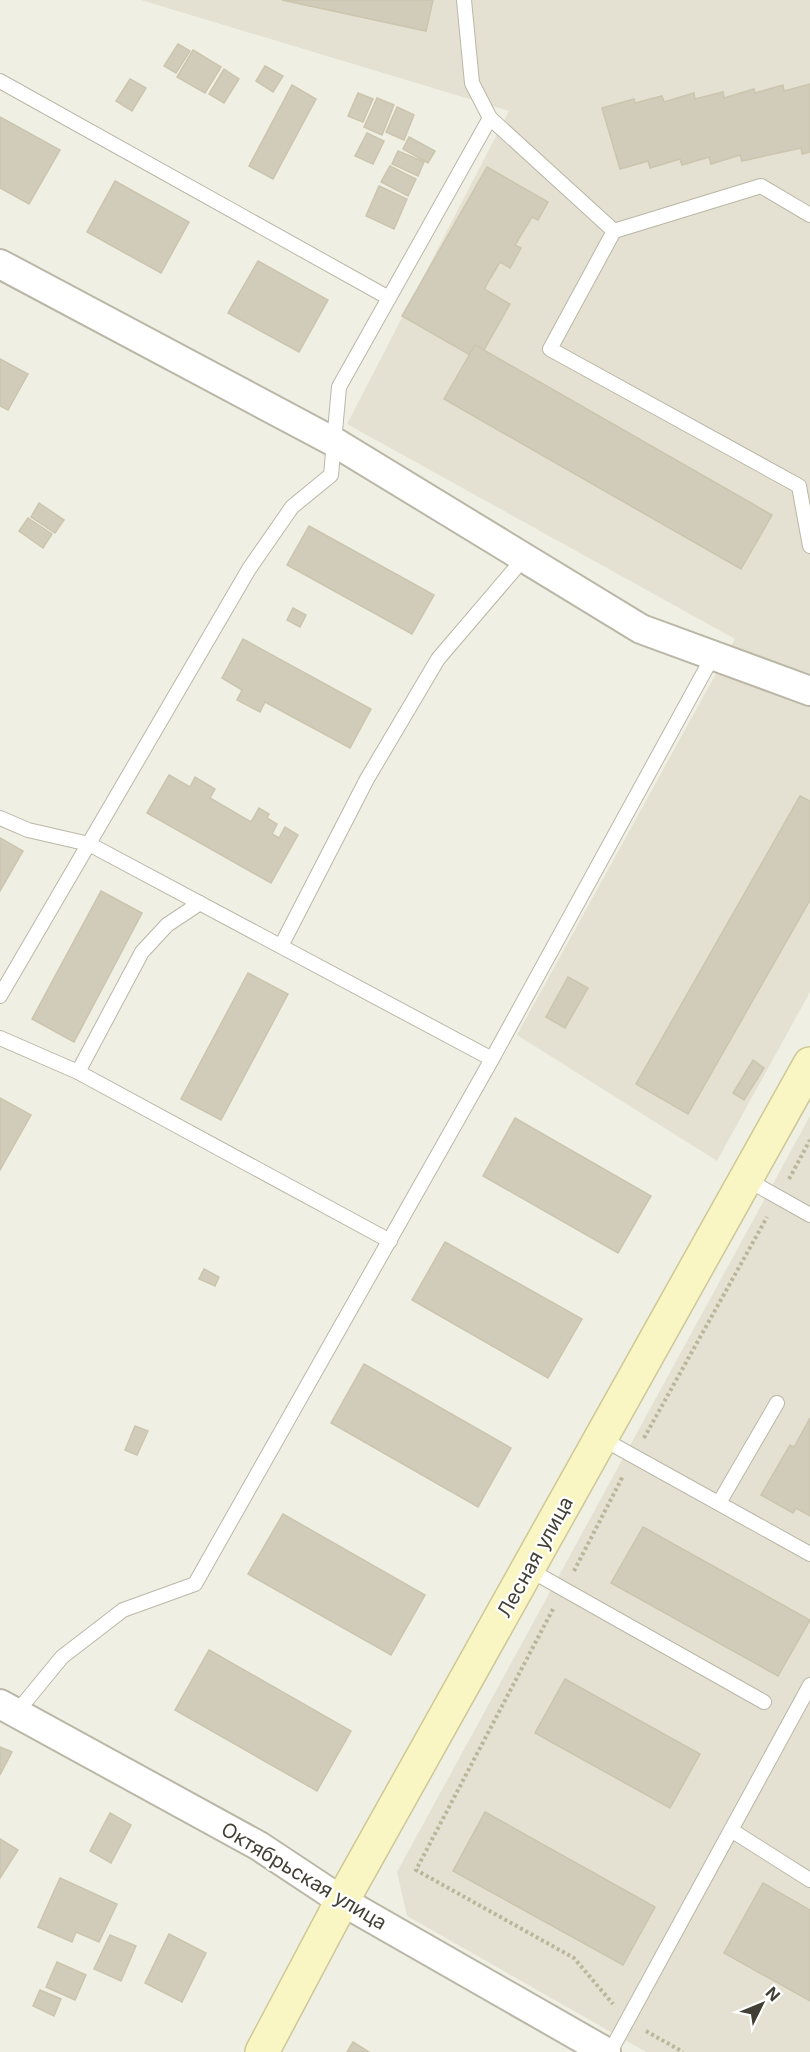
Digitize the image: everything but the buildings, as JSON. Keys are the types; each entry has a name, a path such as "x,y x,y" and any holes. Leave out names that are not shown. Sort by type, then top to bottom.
{"main road":[{"name":"Лесная улица","path":"262,2052 342,1901 810,1064"}],"street":[{"path":"0,264 336,443 641,629 810,691"},
{"name":"Октябрьская улица","path":"8,1709 259,1846 342,1901 608,2052"}],"lane":[{"path":"464,0 472,83 490,118 614,231"},
{"path":"0,81 389,298"},
{"path":"0,996 249,568 292,507 331,475 336,443 339,387 490,118"},
{"path":"810,215 761,186 614,231 550,349 799,486 810,546"},
{"path":"281,946 367,779 438,659 525,557"},
{"path":"8,1709 62,1657 123,1610 195,1584 492,1059 714,654"},
{"path":"0,818 28,830 89,844 492,1059"},
{"path":"78,1072 142,952 167,925 200,903"},
{"path":"0,1038 78,1072 390,1241"},
{"path":"746,1179 810,1215"},
{"path":"718,1503 777,1403"},
{"path":"601,1438 810,1554"},
{"path":"528,1569 764,1702"},
{"path":"608,2052 810,1684"},
{"path":"731,1830 810,1880"}],"path":[{"path":"573,1573 634,1456 810,1140"},
{"path":"556,1605 416,1870 574,1958 627,2020 683,2052"}],"shaded area":[{"path":"141,0 810,0 810,992 717,1161 517,1035 735,639 347,424 509,111"},
{"path":"810,1116 810,2052 646,2052 407,1916 397,1872"}]}
